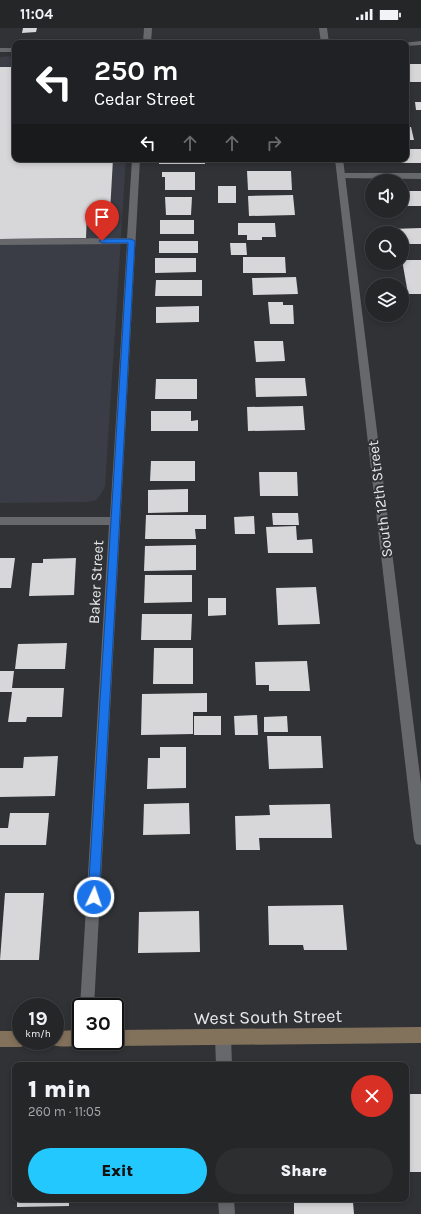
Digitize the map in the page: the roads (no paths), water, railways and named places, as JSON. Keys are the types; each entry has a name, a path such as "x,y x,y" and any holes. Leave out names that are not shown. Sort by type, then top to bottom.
{"street":[{"path":"147,40 148,28"},
{"path":"323,28 325,40"},
{"path":"409,44 421,43"},
{"path":"0,50 12,50"},
{"name":"Baker Street","path":"88,998 136,162"},
{"name":"South 12th Street","path":"339,162 421,839"},
{"path":"341,176 421,176"},
{"path":"0,242 131,241"},
{"path":"0,521 115,521"},
{"name":"West South Street","path":"124,1038 421,1035"},
{"path":"223,1037 224,1062"},
{"path":"0,1039 12,1039"},
{"path":"226,1202 227,1214"}]}
